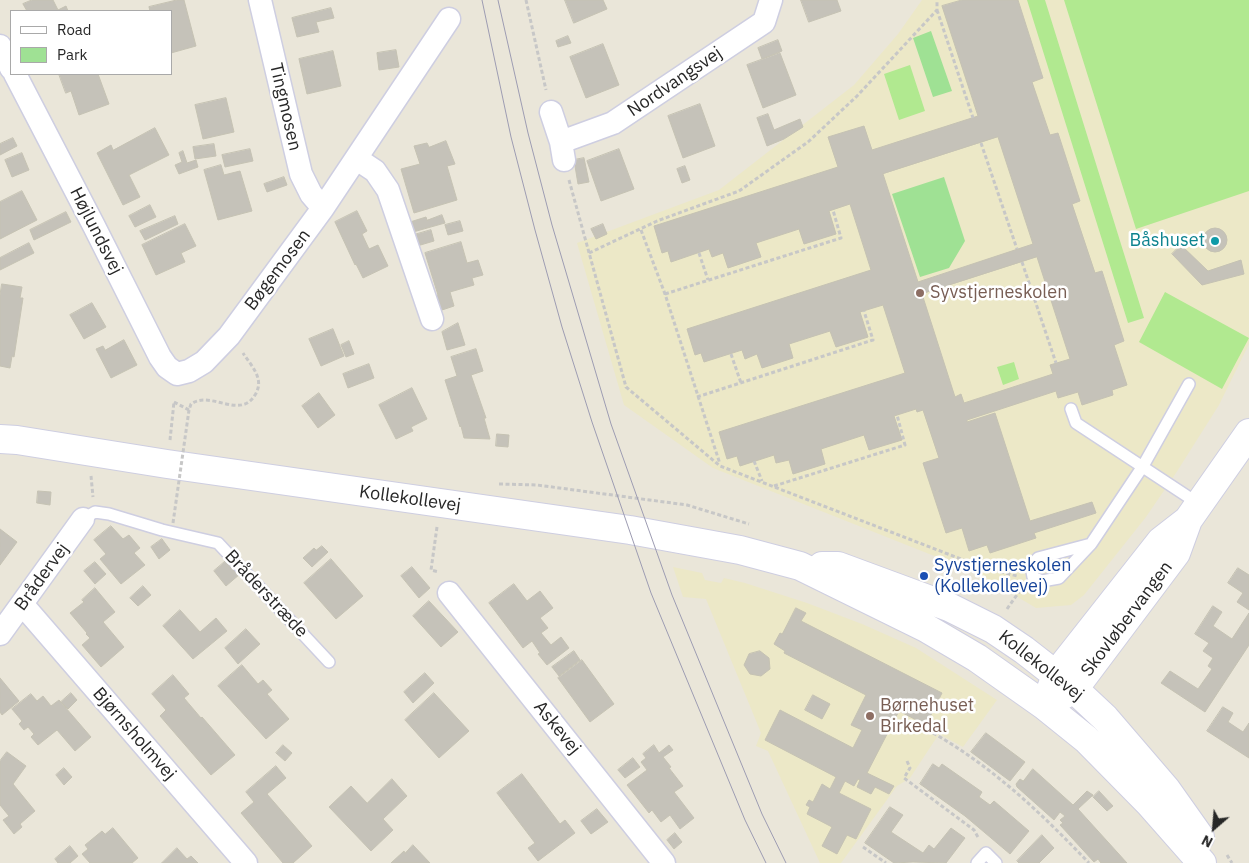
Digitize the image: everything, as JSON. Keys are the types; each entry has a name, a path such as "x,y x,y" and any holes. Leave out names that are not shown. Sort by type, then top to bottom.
{"street":[{"name":"Tingmosen","path":"260,0 301,174 311,194 323,208"},
{"name":"Nordvangsvej","path":"562,151 613,123 764,22 771,0"},
{"name":"Bøgemosen","path":"189,371 204,362 229,336 323,208 449,19"},
{"path":"0,46 10,66"},
{"name":"Højlundsvej","path":"15,75 160,357 167,367 177,374 189,371"},
{"path":"551,112 562,151"},
{"path":"357,159 375,171 388,190 432,319"},
{"name":"Skovløbervangen","path":"1045,706 1176,553 1193,512 1249,433"},
{"name":"Kollekollevej","path":"6,438 196,468 630,530 740,550 800,566 926,628 992,667 1045,706 1093,745 1150,804 1202,863"},
{"name":"Brådervej","path":"0,634 89,511"},
{"name":"Kollekollevej","path":"800,566 838,566 949,607 993,629 1024,650 1065,682 1110,723 1166,789 1211,852 1214,863"},
{"name":"Askevej","path":"449,593 664,863"},
{"name":"Bjørnsholmvej","path":"22,604 246,863"}],"lane":[{"path":"1091,544 1038,558 1031,566 1033,577 1042,581 1059,578 1091,544 1143,466 1189,384"},
{"path":"1071,409 1076,423 1143,466 1193,512"},
{"name":"Bråderstræde","path":"89,511 110,514 162,530 218,542 329,662"},
{"path":"977,863 986,854 996,863"}],"path":[{"path":"526,0 551,112"},
{"path":"937,0 937,10 973,118"},
{"path":"590,253 657,221 738,191 808,142 857,96 937,10"},
{"path":"981,143 1017,249"},
{"path":"562,151 626,387 720,466 980,566 1028,579 1033,577"},
{"path":"665,294 841,238 833,210"},
{"path":"641,230 665,294 720,466"},
{"path":"699,253 708,280"},
{"path":"1022,262 1056,363"},
{"path":"697,397 873,340 864,311"},
{"path":"173,523 191,404 196,400 243,406 252,401 260,384 258,375 238,345 229,336"},
{"path":"731,354 741,383"},
{"path":"171,434 174,402 190,410"},
{"path":"773,486 905,445 896,415"},
{"path":"754,461 762,482"},
{"path":"89,511 90,472"},
{"path":"175,484 185,486"},
{"path":"431,570 438,522"},
{"path":"1011,604 1021,589"},
{"path":"933,733 958,748 1008,784 1089,863"},
{"path":"907,761 910,768 904,778 974,830 986,854"},
{"path":"863,848 886,863"}],"shaded area":[{"name":"Syvstjerneskolen","path":"922,0 1249,0 1249,344 1219,405 1146,517 1084,595 1071,605 1036,608 977,573 713,468 624,405 577,243 719,190 854,85 898,34"},
{"name":"Børnehuset Birkedal","path":"673,567 702,573 705,580 721,583 724,578 745,583 807,603 862,624 916,648 997,700 963,747 939,734 910,778 897,786 841,863 820,863 768,751 756,746 761,733 706,599 683,597"}],"green space":[{"path":"1027,0 1045,0 1144,318 1128,323"},
{"path":"1064,0 1249,0 1249,191 1136,229"},
{"path":"931,31 952,91 933,97 913,38"},
{"path":"910,65 925,111 899,120 884,74"},
{"path":"944,177 965,241 949,268 920,277 892,194"},
{"path":"1165,292 1249,338 1222,389 1139,342"},
{"path":"1014,362 1019,379 1003,385 997,367"}],"building":[{"path":"32,0 53,0 58,10 26,10 23,4"},
{"path":"184,0 196,46 172,53 172,10 150,10 149,7"},
{"path":"565,0 603,0 607,9 574,23"},
{"path":"801,0 837,0 841,11 809,22"},
{"path":"962,0 1018,0 1043,78 1032,82 1050,135 1058,133 1080,201 1072,204 1095,273 1102,271 1124,341 1114,345 1127,385 1112,390 1113,395 1082,405 1078,392 1058,398 1056,391 967,420 967,422 995,413 1030,521 1092,502 1096,513 1034,533 1036,538 990,553 987,545 969,551 962,528 946,533 923,463 939,458 923,410 917,412 916,409 894,416 902,440 869,450 864,435 821,449 825,464 793,474 789,460 776,463 774,455 740,466 737,456 727,459 719,432 905,373 883,305 860,312 868,337 836,347 830,331 789,344 793,358 762,368 757,354 745,359 742,350 704,362 701,353 695,355 687,329 871,270 850,204 829,211 836,234 804,244 799,229 756,243 761,257 728,268 723,253 712,257 709,249 671,262 668,251 662,253 654,226 838,167 828,137 864,126 872,150 978,116 942,6","holes":["998,137 1033,244 918,282 883,174","1037,257 1070,359 1050,365 1053,374 964,403 961,394 955,397 922,294"]},
{"path":"66,6 68,10 58,10"},
{"path":"331,8 334,18 316,22 319,32 297,37 292,18"},
{"path":"568,36 571,43 558,47 556,41"},
{"path":"778,40 782,51 762,59 758,48"},
{"path":"603,44 619,85 586,98 570,57"},
{"path":"396,50 399,67 379,70 377,53"},
{"path":"333,51 341,86 307,94 299,59"},
{"path":"780,53 796,95 763,108 747,65"},
{"path":"59,75 98,75 109,104 79,115 71,91 66,93"},
{"path":"226,98 234,132 203,139 195,105"},
{"path":"700,104 715,146 683,158 668,116"},
{"path":"768,114 774,130 800,119 803,127 784,139 767,146 757,118"},
{"path":"155,128 169,155 129,175 140,197 123,205 97,153 111,145 113,150"},
{"path":"13,138 17,146 0,155 0,144"},
{"path":"446,141 455,164 447,166 457,200 414,213 401,169 420,164 414,146 427,143 429,147"},
{"path":"214,144 216,156 195,159 193,147"},
{"path":"250,149 253,161 225,167 222,155"},
{"path":"619,149 634,189 601,201 587,161"},
{"path":"183,151 187,163 196,160 198,167 179,174 175,165 182,162 179,153"},
{"path":"22,153 29,170 12,177 5,160"},
{"path":"584,158 589,182 578,184 574,160"},
{"path":"221,165 224,175 240,171 252,211 218,220 204,170"},
{"path":"685,166 690,180 682,183 677,169"},
{"path":"284,177 287,185 267,192 264,184"},
{"path":"22,191 37,220 0,239 0,202"},
{"path":"150,205 156,217 135,227 129,216"},
{"path":"357,211 367,231 362,234 369,249 378,245 388,266 363,278 335,222"},
{"path":"66,212 71,222 34,240 30,230"},
{"path":"442,215 445,223 413,232 410,222 426,217 427,220"},
{"path":"175,216 178,224 145,240 140,231"},
{"path":"460,221 463,231 448,235 445,225"},
{"path":"185,224 196,246 181,253 185,262 156,275 142,245"},
{"path":"603,224 607,234 596,239 591,229"},
{"name":"Båshuset","path":"1215,228 1224,231 1227,240 1224,249 1215,252 1206,249 1203,240 1206,231"},
{"path":"431,230 434,241 417,246 414,235"},
{"path":"461,242 467,263 478,260 483,275 472,278 474,285 450,292 454,306 436,312 432,297 438,295 425,253"},
{"path":"29,243 34,253 0,270 0,258"},
{"path":"1181,245 1208,271 1241,260 1244,274 1202,285 1172,254"},
{"path":"2,284 22,287 20,298 23,298 14,357 12,356 10,368 0,366 0,295"},
{"path":"92,303 106,327 84,339 70,315"},
{"path":"458,323 465,345 447,350 442,332"},
{"path":"333,329 344,356 321,366 309,339"},
{"path":"124,340 137,365 111,378 96,349 103,346 105,350"},
{"path":"349,341 354,354 346,357 341,345"},
{"path":"476,349 483,371 471,375 486,418 484,418 490,439 464,438 445,380 457,376 451,357"},
{"path":"369,364 374,378 348,388 343,374"},
{"path":"412,388 427,419 411,427 413,431 396,439 379,405"},
{"path":"319,393 335,415 318,428 302,406"},
{"path":"497,434 509,435 508,447 496,446"},
{"path":"38,491 51,492 50,505 37,503"},
{"path":"111,526 123,539 129,535 140,548 134,553 145,565 121,584 100,559 106,554 94,540"},
{"path":"0,529 17,542 0,565"},
{"path":"162,539 170,550 159,559 151,547"},
{"path":"322,546 328,552 312,567 303,558 314,548 316,550"},
{"path":"228,559 240,574 226,586 214,571"},
{"path":"331,559 363,596 336,619 304,583"},
{"path":"95,562 106,574 95,584 84,571"},
{"path":"412,567 430,588 419,598 401,576"},
{"path":"1238,568 1249,575 1249,610 1237,602 1243,593 1228,583"},
{"path":"514,584 527,601 540,591 553,608 540,618 548,628 541,633 551,645 561,637 569,648 547,665 538,654 540,653 532,641 523,648 489,603"},
{"path":"143,586 151,595 138,606 130,598"},
{"path":"95,588 115,612 103,622 124,647 101,667 82,645 90,638 70,613 84,602 82,600"},
{"path":"429,601 458,632 441,647 413,616"},
{"path":"1213,606 1222,612 1213,626 1232,639 1249,613 1249,645 1205,712 1161,683 1170,671 1198,689 1212,669 1208,666 1213,658 1203,651 1209,643 1195,634"},
{"path":"796,608 806,613 801,621 942,693 930,717 932,718 926,725 899,711 867,773 894,786 889,794 875,787 871,794 857,787 860,780 858,779 854,786 845,781 839,793 871,809 856,839 847,835 837,854 822,846 832,827 807,814 810,807 806,805 809,800 813,802 822,784 830,789 836,777 765,740 780,710 853,748 862,730 851,725 866,695 784,653 785,651 774,644 780,633 782,634"},
{"path":"180,610 200,632 216,618 227,631 193,659 163,626"},
{"path":"246,629 260,644 238,664 225,648"},
{"path":"574,651 580,660 559,676 552,667"},
{"path":"760,651 769,658 770,669 761,676 750,674 744,665 749,654"},
{"path":"582,660 614,704 590,722 558,678"},
{"path":"242,665 258,684 263,680 272,690 267,694 289,719 266,739 218,686"},
{"path":"425,673 434,683 413,703 404,692"},
{"path":"173,675 189,694 184,698 235,755 211,775 160,716 166,710 152,694"},
{"path":"0,678 19,701 2,715 0,712"},
{"path":"71,693 77,700 68,709 61,702"},
{"path":"434,693 469,731 439,758 405,720"},
{"path":"31,694 37,701 43,696 51,706 59,700 91,737 75,751 57,730 38,745 31,737 34,734 28,727 24,730 19,724 22,721 12,709"},
{"path":"813,695 830,704 822,719 805,710"},
{"path":"1223,707 1233,713 1228,722 1243,732 1249,723 1249,758 1207,731"},
{"path":"986,733 1025,762 1010,781 971,752"},
{"path":"283,745 292,753 285,761 276,753"},
{"path":"654,745 659,753 669,745 673,750 663,757 683,786 674,792 694,818 680,829 670,815 661,822 652,810 649,813 627,785 647,770 641,762 646,758 643,754"},
{"path":"7,752 26,766 13,784 35,811 20,824 22,827 14,834 3,820 9,816 0,805 0,761"},
{"path":"633,758 640,767 625,778 618,770"},
{"path":"933,764 939,768 942,764 982,792 979,797 990,805 994,801 1029,831 1010,854 965,816 920,784"},
{"path":"276,766 286,778 267,794 312,846 293,863 283,863 241,813 254,802 246,792"},
{"path":"64,768 72,777 64,785 56,775"},
{"path":"1033,769 1073,805 1087,791 1093,795 1078,809 1127,863 1101,863 1098,859 1094,862 1060,825 1063,823 1060,820 1065,816 1060,812 1054,820 1017,787 1016,784 1020,779 1023,781"},
{"path":"522,774 560,824 565,820 575,833 538,861 528,848 535,843 497,793"},
{"path":"392,779 407,796 383,819 393,830 371,851 329,807 351,786 367,803"},
{"path":"1099,791 1113,806 1107,811 1093,797"},
{"path":"890,807 903,815 891,832 923,853 929,845 934,849 951,828 965,838 946,863 894,863 865,843"},
{"path":"597,809 608,822 591,834 581,821"},
{"path":"113,828 138,858 132,863 90,863 82,854 88,849 85,845 102,831 105,834"},
{"path":"675,833 682,842 674,849 667,840"},
{"path":"1042,835 1054,848 1039,863 1019,863 1017,861"},
{"path":"413,845 430,863 391,863 404,851 405,853"},
{"path":"70,846 78,856 70,863 58,863 55,859"},
{"path":"177,848 187,859 191,856 198,863 162,863"}],"tram line":[{"path":"482,0 511,137 535,230 562,327 592,422 651,593 745,820 766,863"},
{"path":"498,0 528,133 552,225 611,424 672,595 762,814 786,863"}],"place":[{"name":"Båshuset","path":"1215,241"},
{"name":"Syvstjerneskolen","path":"920,293"},
{"name":"Syvstjerneskolen (Kollekollevej)","path":"924,576"},
{"name":"Børnehuset Birkedal","path":"870,716"}]}
